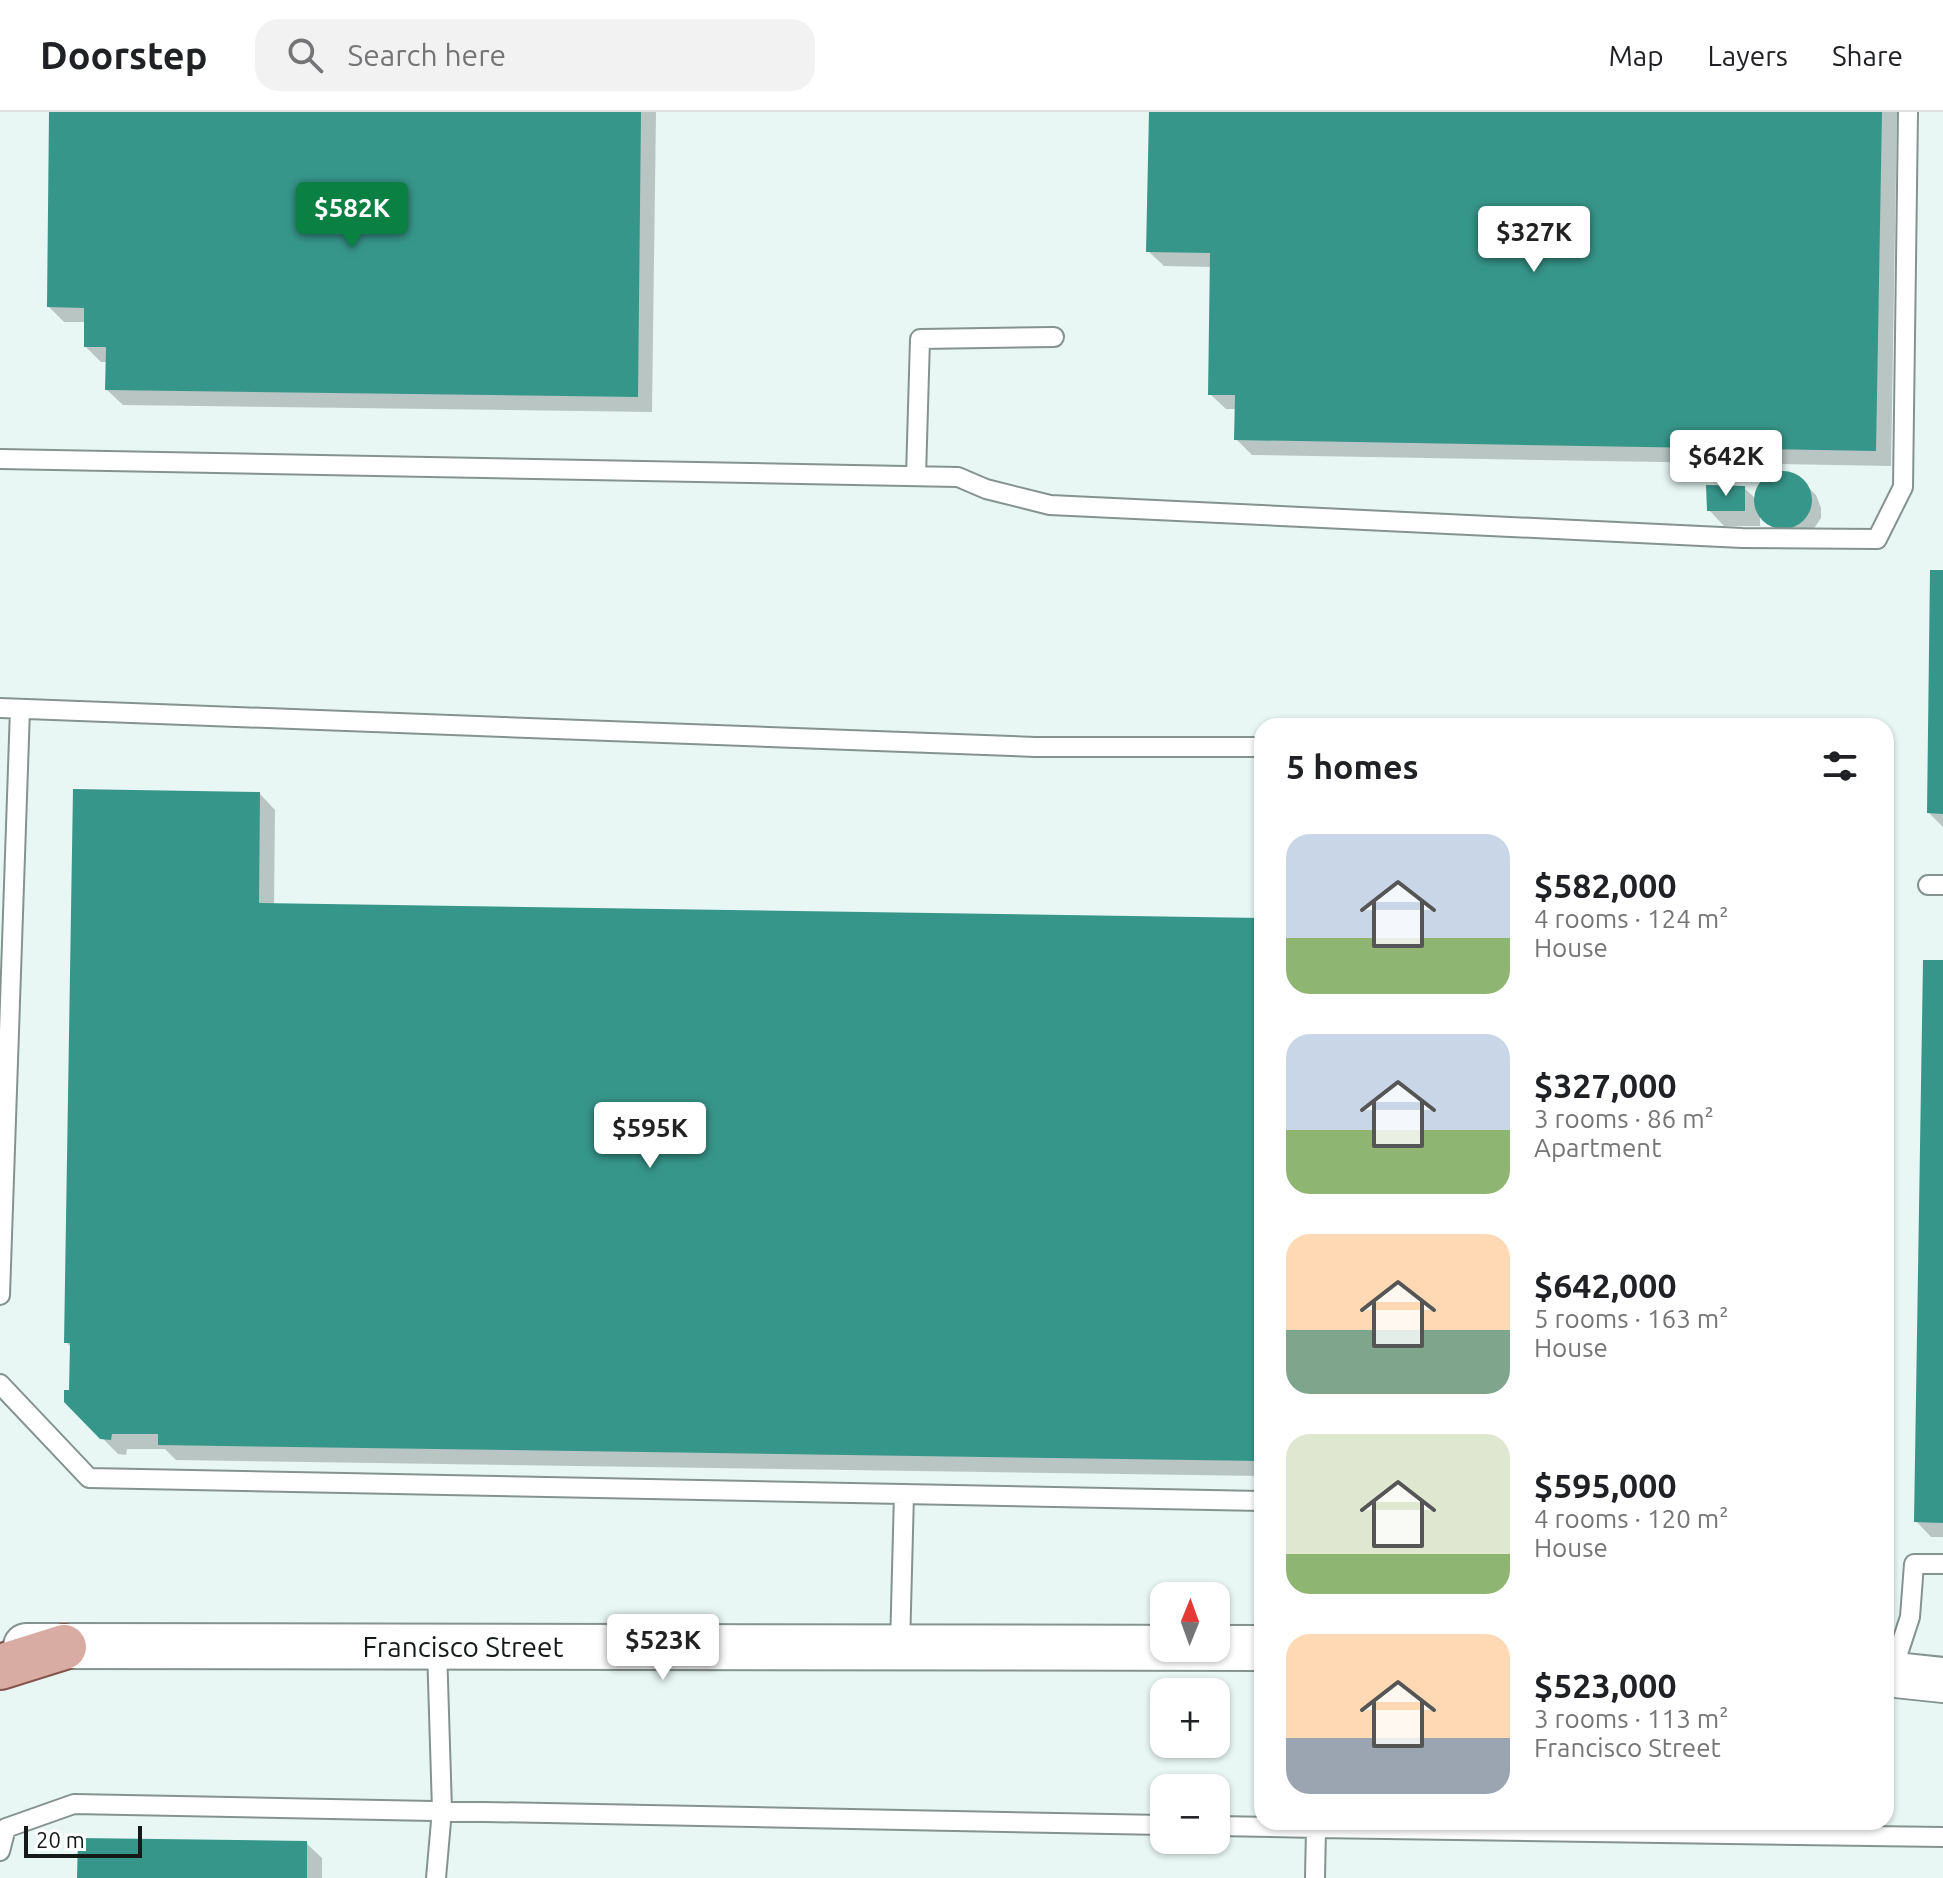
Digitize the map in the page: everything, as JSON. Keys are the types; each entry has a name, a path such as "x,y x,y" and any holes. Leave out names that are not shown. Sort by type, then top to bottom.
{"main road":[{"path":"0,1667 64,1647"}],"street":[{"name":"Francisco Street","path":"0,1646 1254,1648"},
{"path":"1894,1675 1943,1680"}],"lane":[{"path":"0,459 958,477 986,489 1050,505 1742,538 1877,539 1903,487 1908,112"},
{"path":"916,476 920,339 1054,337"},
{"path":"0,708 1035,747 1254,747"},
{"path":"0,1295 20,709"},
{"path":"0,1384 89,1478 1254,1501"},
{"path":"900,1648 904,1494"},
{"path":"1894,1661 1910,1617 1914,1564 1943,1564"},
{"path":"436,1878 442,1810 437,1648"},
{"path":"0,1851 6,1828 74,1804 1150,1825"},
{"path":"1230,1826 1254,1826"},
{"path":"1315,1878 1316,1830"},
{"path":"1577,1830 1943,1837"}],"building":[{"path":"49,112 641,112 638,397 105,390 106,347 84,347 84,308 47,307"},
{"path":"1149,112 1882,112 1876,451 1234,440 1235,395 1208,395 1210,253 1146,252"},
{"path":"1783,471 1804,479 1812,500 1804,521 1783,529 1762,521 1754,500 1762,479"},
{"path":"1706,485 1745,486 1745,511 1707,511"},
{"path":"1930,570 1943,570 1943,814 1927,813"},
{"path":"73,789 260,792 259,903 1254,918 1254,1461 158,1445 158,1434 112,1434 111,1440 100,1439 64,1402 64,1390 69,1390 70,1343 64,1343"},
{"path":"1923,960 1943,960 1943,1523 1914,1522"},
{"path":"78,1838 307,1841 307,1878 77,1878"}]}
